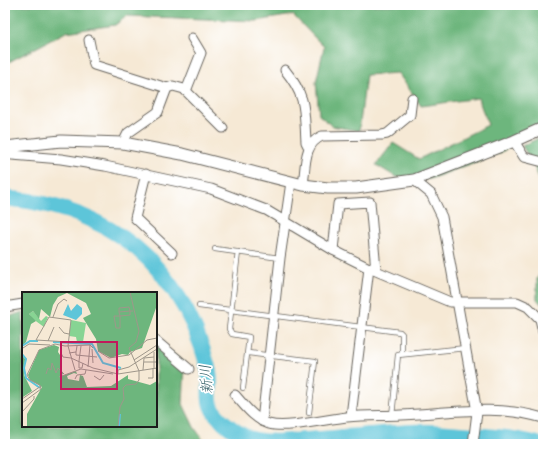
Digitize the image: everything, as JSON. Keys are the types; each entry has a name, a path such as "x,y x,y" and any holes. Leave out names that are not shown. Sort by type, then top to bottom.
{"street":[{"path":"186,91 201,53 192,38"},
{"path":"89,40 94,65 167,88 173,86 186,91 223,128"},
{"path":"285,70 295,82 303,98 306,142 308,146 303,185"},
{"path":"123,143 128,133 158,112 167,88"},
{"path":"308,146 313,139 322,136 387,134 410,115 412,98"},
{"path":"5,147 61,141 123,143 182,154 303,185 328,188 356,188 414,180 514,141 543,128"},
{"path":"514,141 524,157 543,162"},
{"path":"5,152 12,155 61,159 146,174 211,188 266,210 333,250 372,269 450,302 517,302 528,307 540,319 543,332"},
{"path":"146,174 134,218 172,253"},
{"path":"414,180 430,194 442,217 476,412 473,444"},
{"path":"262,421 280,258 291,182"},
{"path":"333,250 338,204 370,202 372,269 362,327 352,416"},
{"path":"5,307 22,304"},
{"path":"157,342 189,369"},
{"path":"235,395 251,414 269,424 281,425 352,416 392,416 506,411 530,414 543,418"}],"lane":[{"path":"215,249 280,258"},
{"path":"238,252 229,329 232,334 248,337 248,353 243,388"},
{"path":"199,306 400,332 402,334 402,354"},
{"path":"392,416 398,355 466,348"},
{"path":"248,353 315,361 309,413"}],"green space":[{"path":"5,5 543,5 543,125 500,153 430,179 396,177 376,165 393,143 419,159 488,125 478,98 421,106 398,73 366,75 359,131 332,126 319,115 316,82 324,47 293,15 256,21 127,16 115,25 66,32 5,64"},
{"path":"543,136 543,189 533,163 522,146"},
{"path":"543,268 543,306 537,299 537,279"},
{"path":"22,312 22,427 157,427 157,343 185,363 183,404 194,427 206,444 5,444 5,318"}],"waterway":[{"name":"新川","path":"5,198 43,204 78,214 108,229 136,248 159,271 179,299 196,331 210,375 210,403 213,410 226,424 248,438 269,442 430,432 511,438 537,444"}]}
